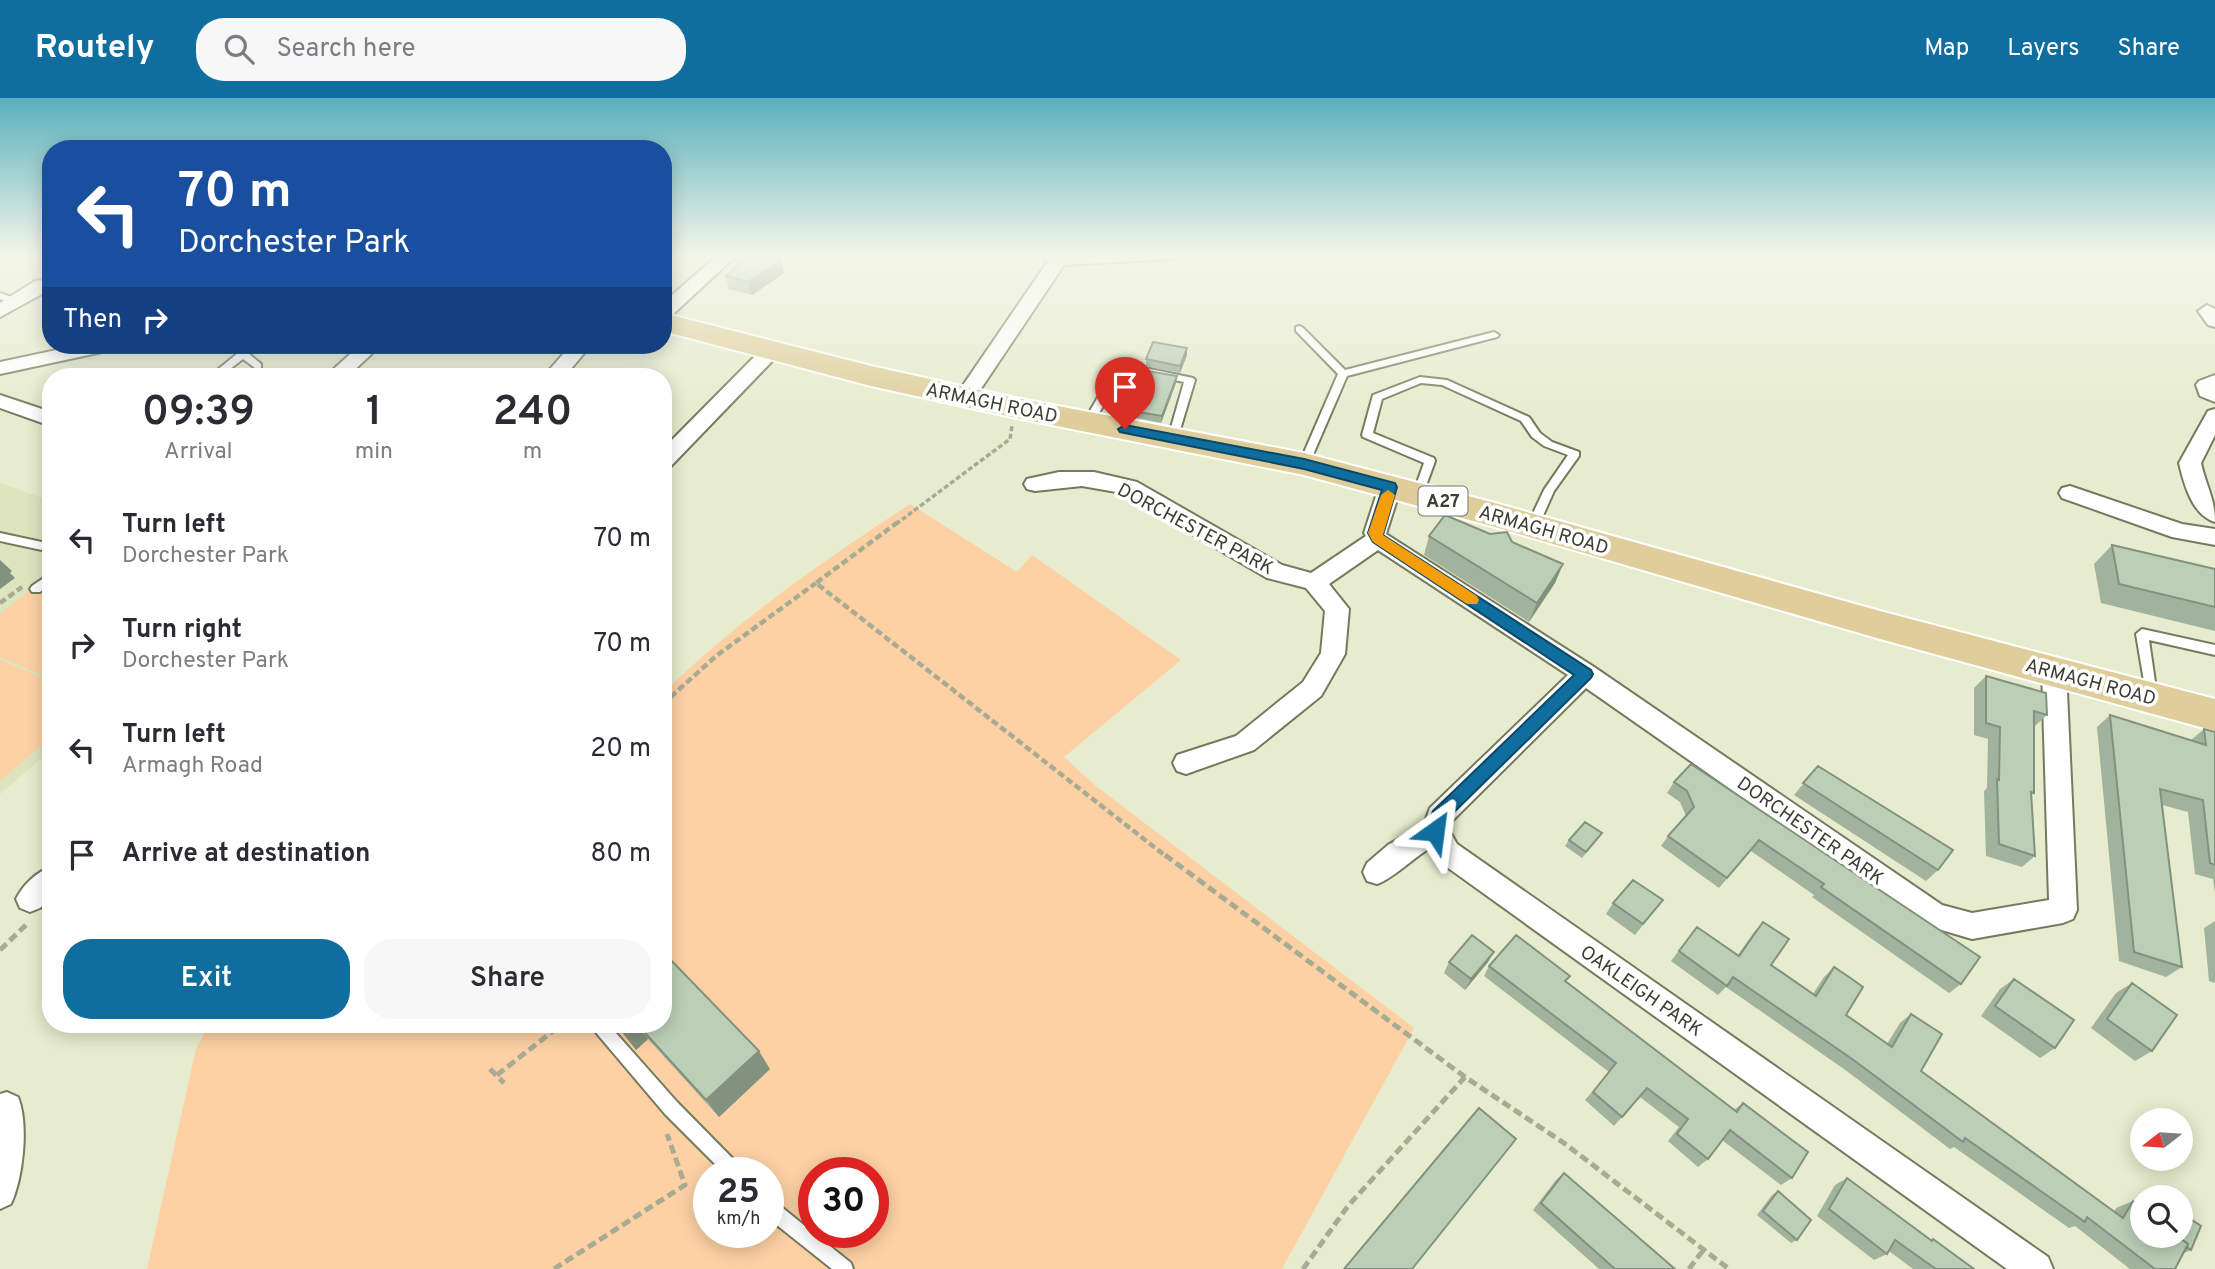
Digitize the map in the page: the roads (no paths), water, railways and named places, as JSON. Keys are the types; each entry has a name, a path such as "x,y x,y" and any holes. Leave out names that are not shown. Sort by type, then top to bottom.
{"main road":[{"name":"ARMAGH ROAD","path":"672,324 965,397 1304,464 1880,625 2215,715"}],"street":[{"path":"965,397 1021,309"},
{"path":"672,453 772,350"},
{"path":"0,368 65,354"},
{"path":"345,368 361,354"},
{"path":"561,368 573,354"},
{"path":"2215,381 2207,383 2206,388 2215,396"},
{"path":"0,401 42,416"},
{"path":"2215,416 2190,463 2197,491 2215,514"},
{"name":"DORCHESTER PARK","path":"1035,484 1061,477 1103,480 1129,487 1275,572 1314,582"},
{"path":"1186,763 1245,743 1312,689 1333,654 1338,609 1314,582 1378,539 1375,533 1404,491"},
{"path":"2070,493 2097,514 2134,513 2180,531 2215,537"},
{"name":"DORCHESTER PARK","path":"1378,539 1585,674 1936,916 1972,926 2063,910 2054,670"},
{"path":"1377,872 1398,853 1435,831 1439,816 1585,674"},
{"name":"OAKLEIGH PARK","path":"1435,831 1447,852 2036,1269"},
{"path":"30,899 42,888"},
{"path":"0,1110 7,1108 6,1161 0,1193"}],"lane":[{"path":"1299,329 1343,374"},
{"path":"1343,374 1494,335"},
{"path":"223,368 237,354"},
{"path":"247,354 258,366"},
{"path":"1088,423 1121,366 1190,380 1173,438"},
{"path":"1304,464 1343,374"},
{"path":"1404,491 1430,461 1367,435 1377,397 1420,380 1444,382 1525,419 1542,439 1575,454 1549,489 1532,526"},
{"path":"0,537 42,546"},
{"path":"36,589 42,584"},
{"path":"2151,696 2142,634 2215,650"},
{"path":"606,1033 671,1108 719,1157"},
{"path":"784,1220 845,1269"}]}
